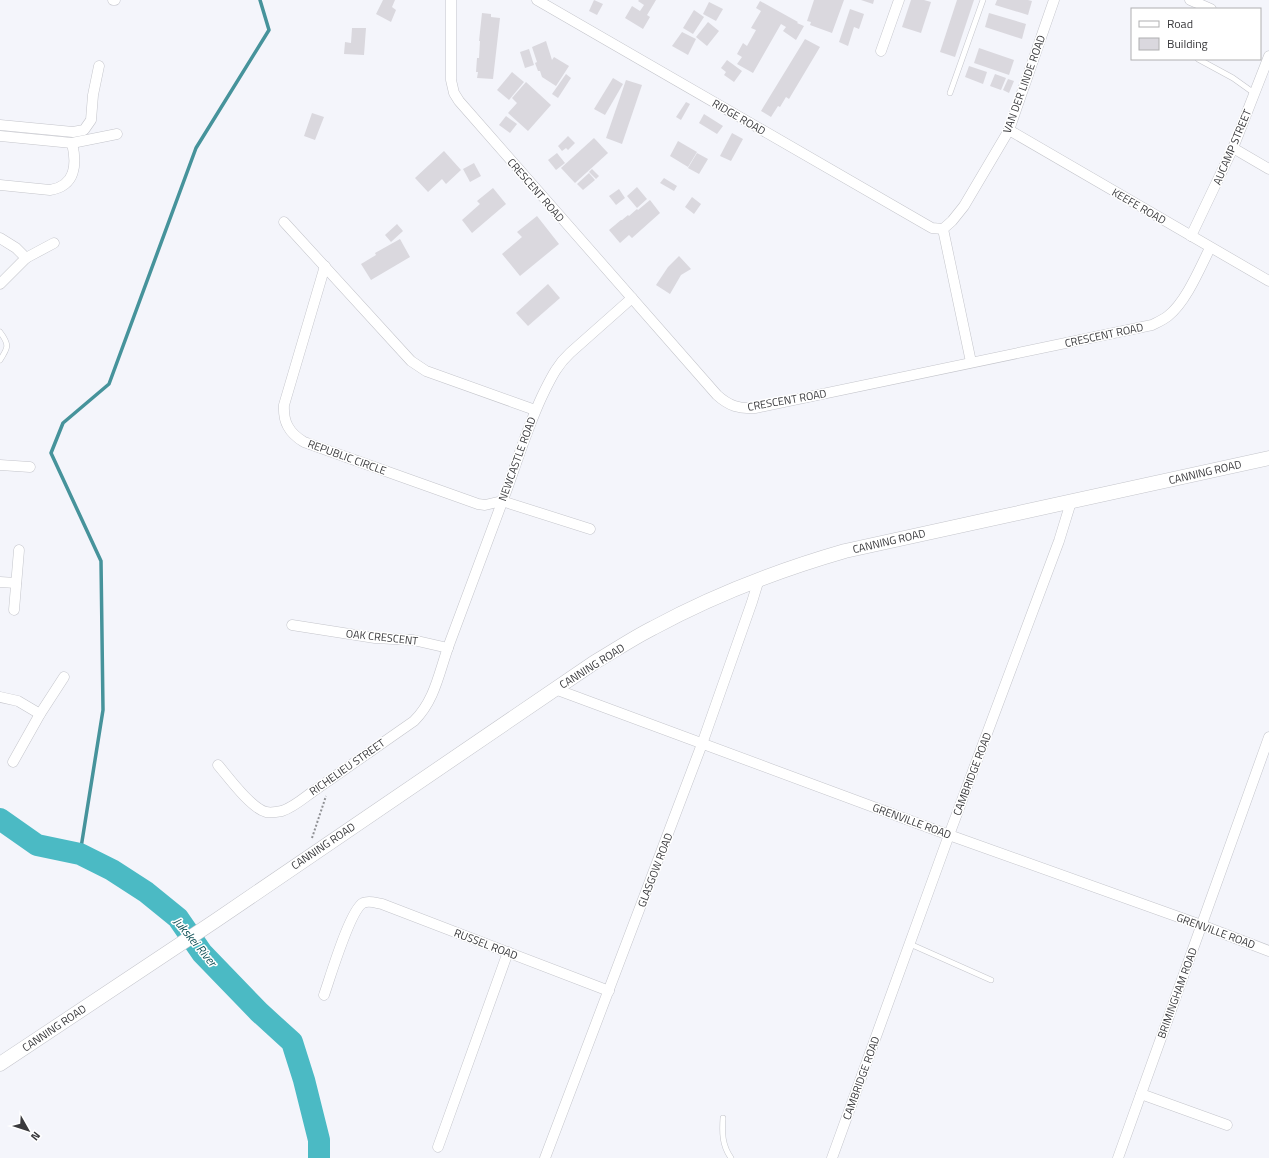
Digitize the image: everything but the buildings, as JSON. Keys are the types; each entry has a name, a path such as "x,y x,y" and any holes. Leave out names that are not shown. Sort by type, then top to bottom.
{"main road":[{"name":"CANNING ROAD","path":"0,1064 215,921 595,662 652,628 725,593 759,579 845,551 1269,458"}],"street":[{"name":"CRESCENT ROAD","path":"451,0 450,72 454,92 459,101 717,395 738,408 755,408 1143,327 1162,320 1176,308 1184,297 1210,248"},
{"name":"RIDGE ROAD","path":"537,0 932,228 943,229"},
{"path":"881,51 900,0"},
{"name":"VAN DER LINDE ROAD","path":"943,229 952,221 964,206 1009,130 1054,0"},
{"path":"1190,0 1209,8"},
{"name":"AUCAMP STREET","path":"1190,236 1233,148 1269,56"},
{"path":"0,125 73,132 84,130 91,120 93,95 99,66"},
{"name":"KEEFE ROAD","path":"1009,130 1269,281"},
{"path":"0,136 72,143 117,134"},
{"path":"0,186 50,190 58,189 65,185 71,178 74,170 75,155 72,143"},
{"path":"1233,148 1269,168"},
{"path":"284,222 405,355 418,367 535,410"},
{"path":"943,229 971,362"},
{"path":"0,238 16,248 26,258"},
{"path":"0,284 26,258 54,242"},
{"name":"REPUBLIC CIRCLE","path":"325,266 284,405 285,421 292,433 304,442 478,504 485,505 502,501"},
{"name":"NEWCASTLE ROAD","path":"448,648 535,410 556,369 561,361 632,298"},
{"path":"0,465 30,467"},
{"path":"502,501 590,530"},
{"name":"CAMBRIDGE ROAD","path":"832,1158 949,835 1059,541 1071,502"},
{"path":"14,610 19,550"},
{"name":"GLASGOW ROAD","path":"545,1158 702,744 759,579"},
{"path":"0,582 16,583"},
{"name":"OAK CRESCENT","path":"292,625 375,638 414,640 448,648"},
{"name":"RICHELIEU STREET","path":"218,765 251,803 265,812 282,811 290,807 414,721 420,715 426,708 434,691 448,648"},
{"path":"13,762 40,714 64,676"},
{"name":"GRENVILLE ROAD","path":"555,689 949,835 1201,925 1269,951"},
{"path":"0,696 18,701 40,714"},
{"name":"BRIMINGHAM ROAD","path":"1118,1158 1269,737"},
{"name":"RUSSEL ROAD","path":"324,995 352,918 362,903 368,902 382,904 609,991"},
{"path":"438,1147 508,952"},
{"path":"1141,1094 1227,1125"}],"lane":[{"path":"950,93 983,0"},
{"path":"1200,60 1233,78 1254,93"},
{"path":"0,332 7,342 7,350 0,360"},
{"path":"910,944 991,980"},
{"path":"723,1118 722,1136 727,1152 731,1158"}],"path":[{"path":"306,858 332,778"}],"waterway":[{"path":"80,854 103,710 101,561 51,453 63,423 109,384 196,148 269,30 260,0"},
{"name":"Jukskei River","path":"0,819 37,845 80,854 112,870 146,892 178,918 202,953 259,1012 292,1042 304,1080 319,1140 319,1158"}]}
